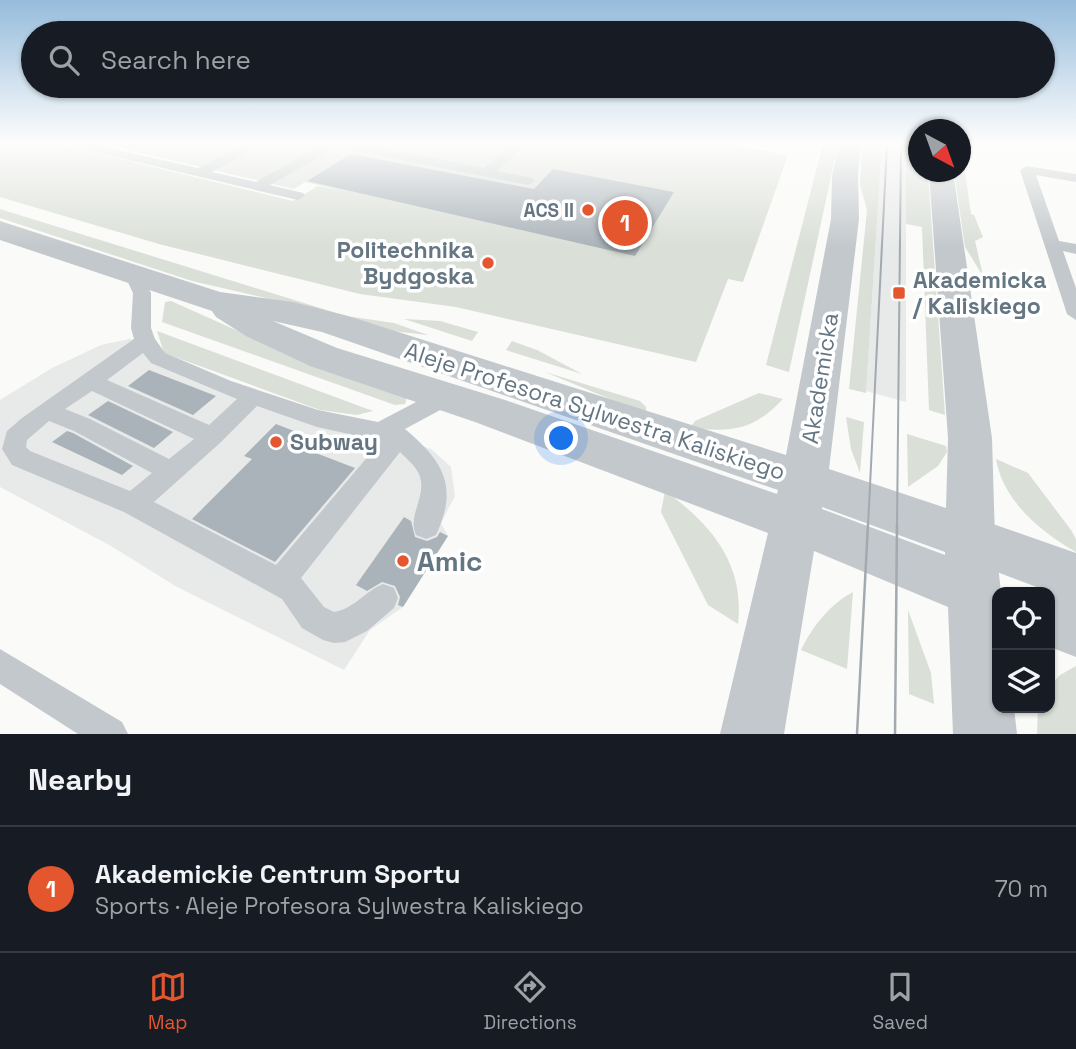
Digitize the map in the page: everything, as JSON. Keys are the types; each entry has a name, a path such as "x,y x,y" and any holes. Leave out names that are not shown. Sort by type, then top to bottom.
{"street":[{"name":"Akademicka","path":"752,734 800,501 845,219 845,178"},
{"path":"942,182 970,438 980,577 985,734"},
{"name":"Aleje Profesora Sylwestra Kaliskiego","path":"0,230 215,302 293,313 335,324 800,501"},
{"name":"Aleje Profesora Sylwestra Kaliskiego","path":"215,302 264,333 343,366 800,501"},
{"path":"800,501 980,577 1076,578"},
{"path":"1055,621 1076,629"}],"lane":[{"path":"223,178 298,196"},
{"path":"259,186 273,178"},
{"path":"514,178 528,181"},
{"path":"1030,178 1076,314"},
{"path":"1051,244 1076,249"},
{"path":"134,276 142,293 141,328 145,341 158,358 223,386 317,418 389,433 415,450 433,477 435,491 426,527"},
{"path":"145,341 92,382 30,423 15,437 14,449 21,457 133,504 292,589 306,612 326,627 347,628 366,615 383,598"},
{"path":"92,382 212,437"},
{"path":"133,504 212,437 255,395"},
{"path":"279,583 389,433 447,396"},
{"path":"48,412 82,425 172,472"},
{"path":"0,665 110,734"}],"shaded area":[{"name":"Politechnika Bydgoska","path":"0,178 200,178 293,201 318,186 348,192 305,182 294,189 248,178 780,178 743,282 728,279 696,362 456,307 360,294 159,244 0,197"},
{"path":"814,178 831,178 789,372 766,365"},
{"path":"860,178 880,178 866,393 849,389 867,210"},
{"path":"880,178 906,178 906,402 866,391"},
{"path":"906,178 908,182 929,182 945,415 929,410 922,227 906,224"},
{"path":"955,182 966,182 971,214 974,215 983,237 975,241 983,276 965,247"},
{"path":"0,209 346,316 394,323 428,335 382,330 287,303 192,281 0,218"},
{"path":"171,301 310,363 407,397 405,404 395,405 162,322 165,302"},
{"path":"404,319 440,321 478,332 472,341"},
{"path":"157,331 373,411 357,415 320,410 164,353"},
{"path":"129,339 145,341 158,358 431,449 451,467 455,496 441,523 448,536 403,607 370,630 344,670 177,587 111,546 0,487 0,400 52,368 101,345"},
{"path":"512,341 537,350 582,374 506,350"},
{"path":"545,372 640,401 646,407 646,414"},
{"path":"759,393 783,399 762,418 741,427 718,430 690,428 695,421"},
{"path":"846,417 864,422 860,473 851,449"},
{"path":"907,434 946,446 947,452 938,466 908,487"},
{"path":"996,459 1028,473 1071,530 1076,539 1076,552 1037,525 1015,502 1000,474"},
{"path":"665,491 697,517 721,547 736,583 738,624 708,605 661,512"},
{"path":"853,592 847,669 801,650 822,617"},
{"path":"908,610 931,673 934,704 909,694"},
{"path":"1076,666 1076,734 1037,734 1038,713 1055,713 1055,680"}],"building":[{"name":"ACS II","path":"311,178 478,178 534,189 544,178 602,178 674,192 635,256 307,181"},
{"path":"149,370 216,396 193,415 128,386"},
{"path":"108,401 173,432 154,448 88,415"},
{"path":"276,424 317,440 308,450 355,468 275,562 192,519 252,459 244,456"},
{"path":"67,431 133,466 122,475 52,442"},
{"name":"Amic","path":"404,517 411,521 415,537 427,541 437,537 440,532 448,536 403,607 398,605 400,597 395,586 382,582 367,591 356,585"}],"tram line":[{"path":"868,526 885,178"},
{"path":"897,526 901,178"},
{"path":"857,734 868,524"},
{"path":"895,734 897,524"}],"place":[{"name":"ACS II","path":"588,210"},
{"name":"Akademickie Centrum Sportu","path":"625,223"},
{"name":"Politechnika Bydgoska","path":"488,263"},
{"name":"Akademicka / Kaliskiego","path":"899,293"},
{"name":"Subway","path":"276,442"},
{"name":"Amic","path":"403,561"}]}
